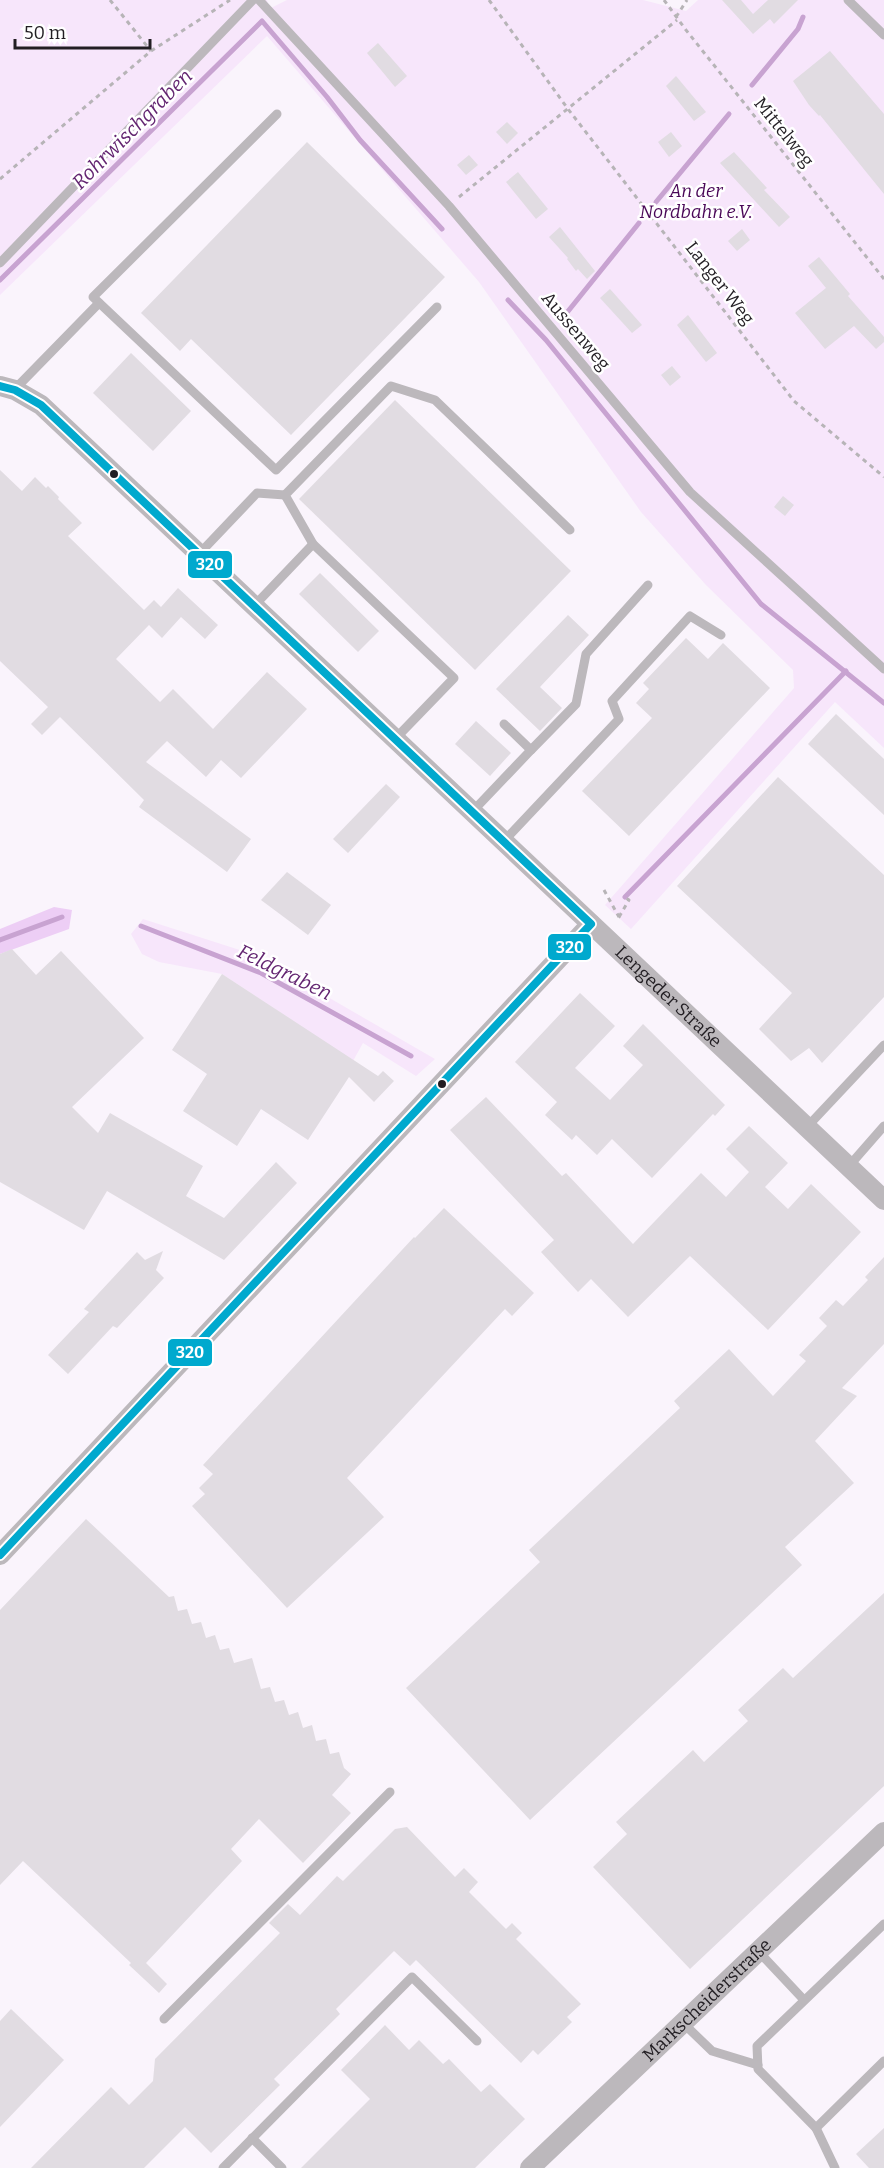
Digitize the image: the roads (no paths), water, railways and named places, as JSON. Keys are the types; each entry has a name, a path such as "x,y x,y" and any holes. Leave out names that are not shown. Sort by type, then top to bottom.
{"street":[{"name":"Lengeder Straße","path":"7,388 41,405 884,1200"},
{"path":"0,1555 591,924"},
{"name":"Markscheiderstraße","path":"530,2168 884,1832"}],"lane":[{"path":"0,263 253,0"},
{"name":"Aussenweg","path":"259,0 448,206 690,492 884,669"},
{"path":"848,0 884,35"},
{"path":"277,114 93,297 276,470 437,308"},
{"path":"7,388 99,303"},
{"path":"199,554 257,494 285,495 391,386 435,400 570,530"},
{"path":"285,495 313,544 454,678 395,739"},
{"path":"254,606 313,544"},
{"path":"472,812 576,704 586,654 648,585"},
{"path":"503,842 619,719 612,701 690,616 721,635"},
{"path":"504,724 531,750"},
{"path":"807,1127 884,1044"},
{"path":"849,1166 884,1126"},
{"path":"164,2019 390,1792"},
{"path":"881,1926 884,1940"},
{"path":"835,2168 816,2128 758,2069 757,2046 881,1926"},
{"path":"758,1951 804,2000"},
{"path":"223,2168 412,1977 477,2041"},
{"path":"683,2023 712,2051 758,2065"},
{"path":"816,2128 884,2061"},
{"path":"252,2138 282,2168"}],"waterway":[{"path":"752,85 798,29 803,17"},
{"name":"Rohrwischgraben","path":"0,280 262,21 327,97 360,140 442,229"},
{"path":"656,202 729,114"},
{"path":"561,320 639,223"},
{"path":"508,300 546,340 761,604 884,703"},
{"path":"625,897 846,671"},
{"name":"Feldgraben","path":"0,940 62,917"},
{"name":"Feldgraben","path":"141,926 261,973 411,1056"}],"park label":[{"name":"An der Nordbahn e.V.","path":"696,201"}]}
